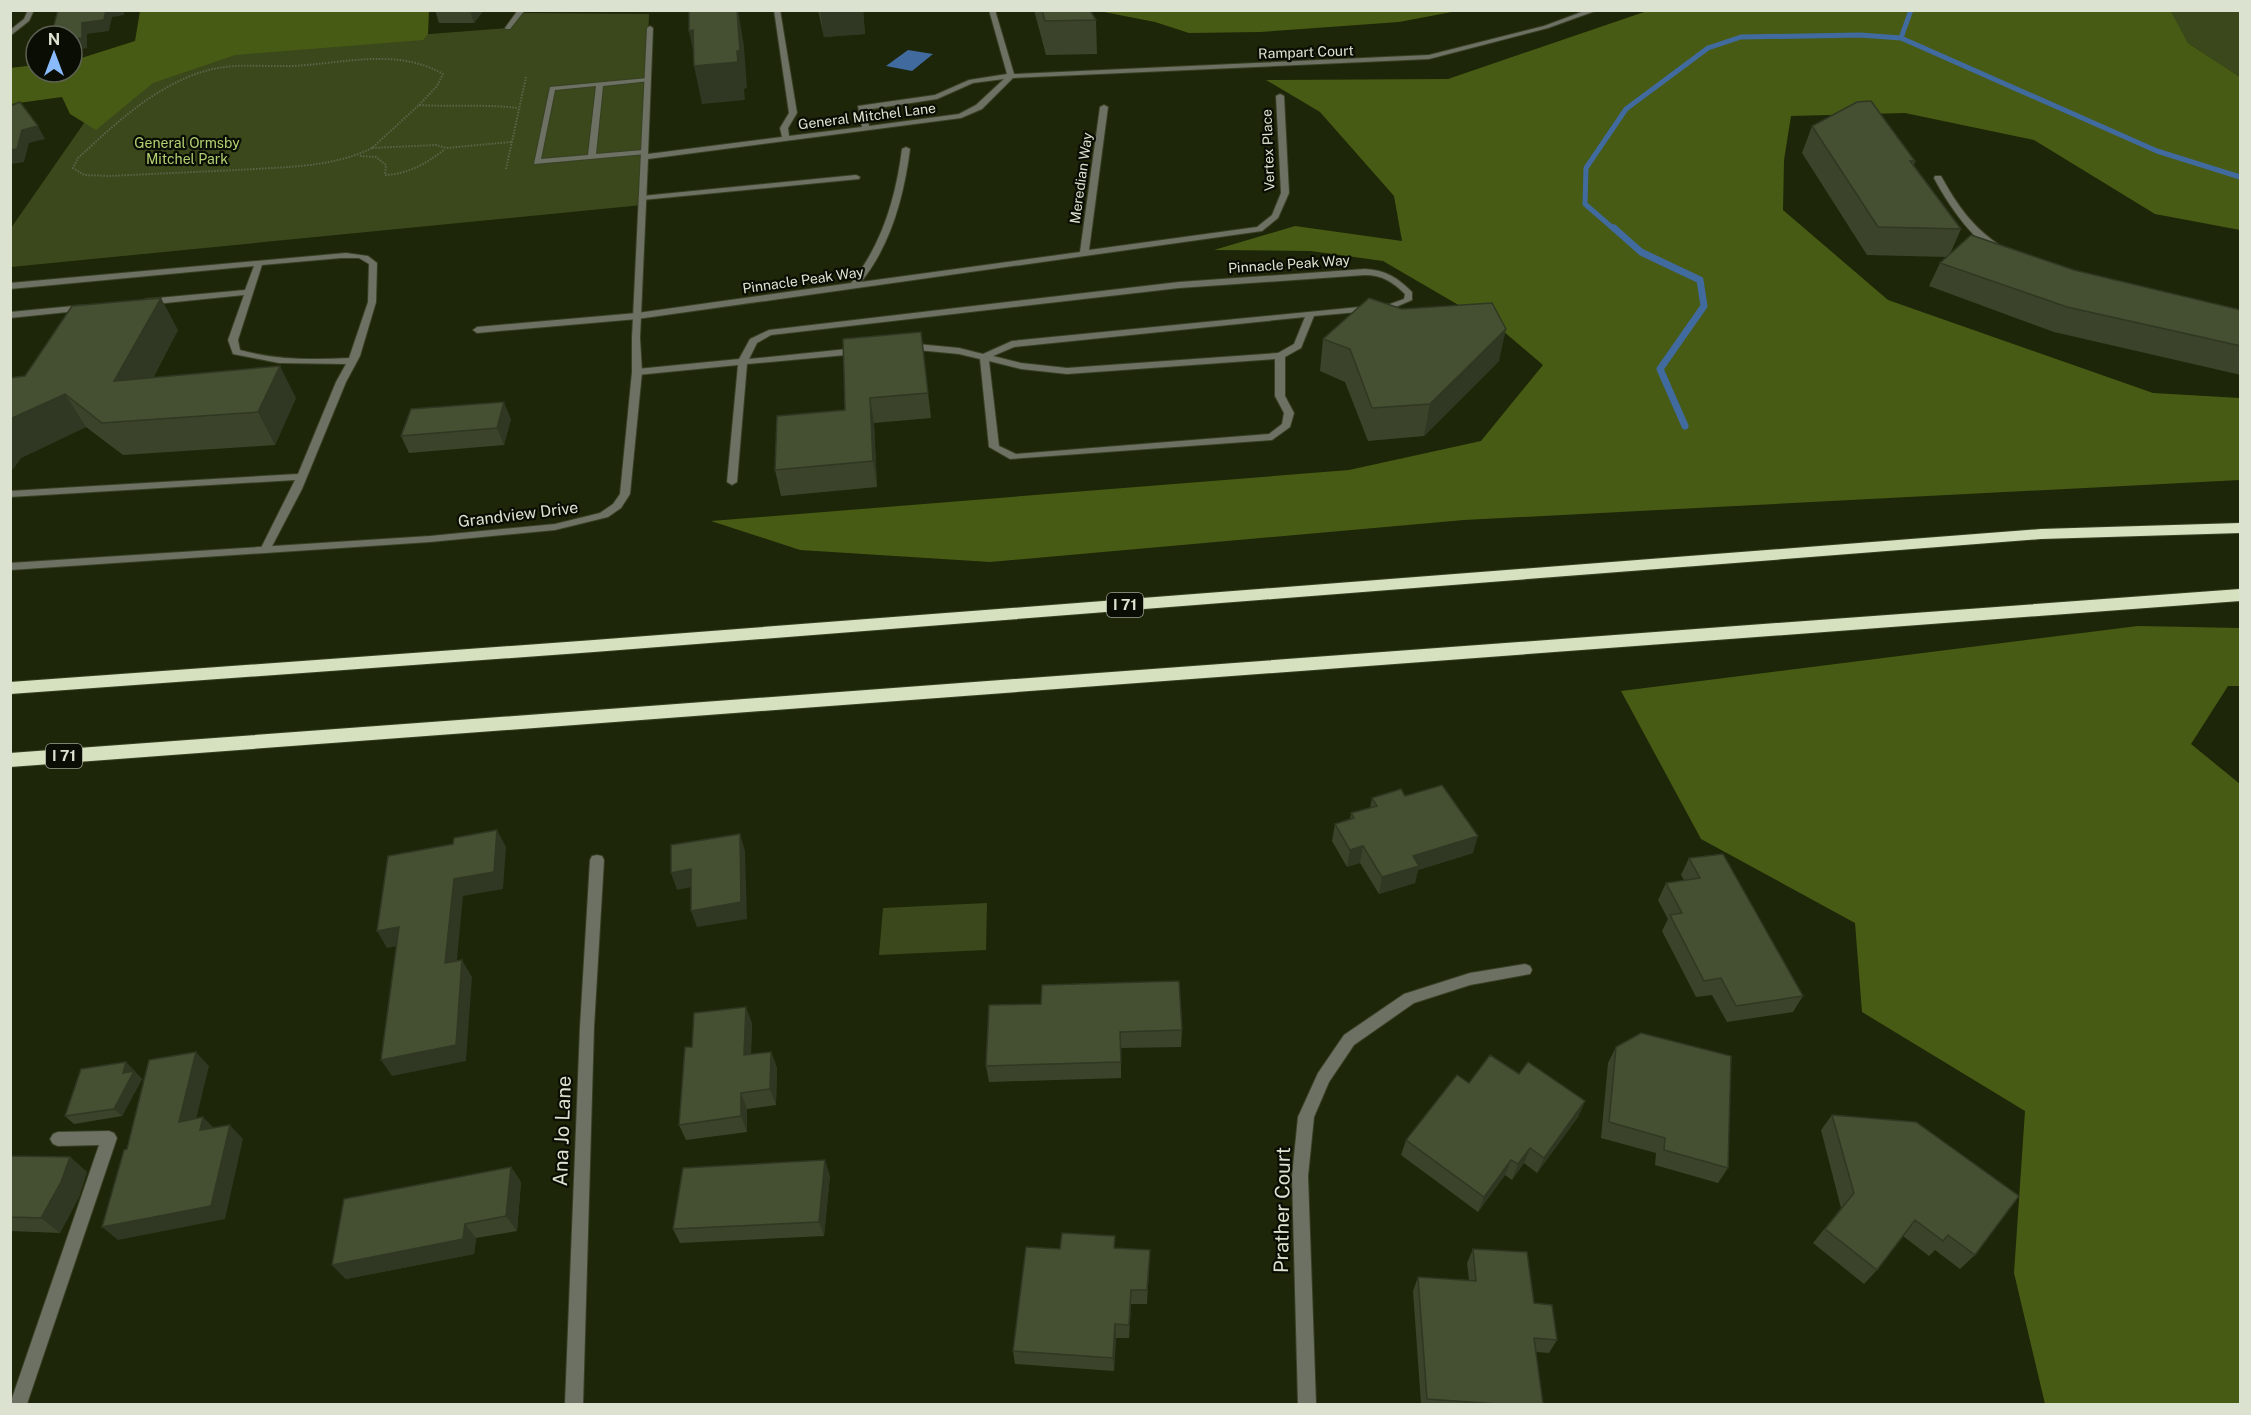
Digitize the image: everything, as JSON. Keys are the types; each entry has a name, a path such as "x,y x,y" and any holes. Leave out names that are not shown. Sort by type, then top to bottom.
{"highway":[{"name":"I 71","path":"10,688 594,646 2041,534 2241,528"},
{"name":"I 71","path":"10,760 2241,595"},
{"path":"10,768 118,752"}],"street":[{"path":"10,34 27,20 31,10"},
{"path":"508,28 522,10"},
{"path":"777,10 794,113 784,128 786,137"},
{"path":"992,10 1011,76"},
{"name":"Rampart Court","path":"866,127 861,108 937,97 971,81 1011,76 1429,57 1536,30 1595,10"},
{"name":"Grandview Drive","path":"10,567 555,527 604,515 617,506 625,494 637,372 637,316 650,28"},
{"name":"General Mitchel Lane","path":"600,84 552,88 537,162 644,154 961,116 979,108 1011,76"},
{"path":"592,157 600,84 648,80"},
{"name":"Vertex Place","path":"1259,229 1275,216 1285,193 1280,96"},
{"name":"Meredian Way","path":"1084,253 1104,107"},
{"path":"853,287 869,268 876,253 904,174 906,149"},
{"path":"642,198 856,177"},
{"path":"1938,178 1964,221 1980,237 2007,253"},
{"name":"Pinnacle Peak Way","path":"477,330 637,316 1259,229"},
{"path":"10,286 357,255 373,263 372,302 352,361 301,477 265,550"},
{"path":"259,263 232,340 236,352 259,360 314,363 352,361"},
{"name":"Pinnacle Peak Way","path":"743,361 753,341 769,333 1179,285 1380,272 1394,277 1409,294 1408,300 1391,306 1012,344 984,357"},
{"path":"130,304 249,292"},
{"path":"10,315 94,307"},
{"path":"900,347 930,347 1021,366 1067,371 1280,356 1298,346 1311,314"},
{"path":"637,372 864,350"},
{"path":"984,357 994,447 1014,457 1272,437 1287,425 1289,413 1280,396 1280,356"},
{"path":"732,482 743,361"},
{"path":"10,494 301,477"},
{"name":"Ana Jo Lane","path":"574,1404 587,1027 597,860"},
{"name":"Prather Court","path":"1307,1404 1299,1176 1306,1117 1323,1078 1349,1040 1408,998 1470,979 1525,970"},
{"path":"18,1404 109,1138 58,1138"}],"path":[{"path":"356,156 372,148 419,105 437,86 443,74 433,66 410,62 363,60 314,65 218,66 154,92 78,158 73,168 84,175 108,176 267,168 356,156 376,157 386,165 385,175 393,175 416,168 447,148"},
{"path":"506,169 526,77"},
{"path":"419,105 447,107 487,104 518,108"},
{"path":"372,148 436,145 447,148 511,142"}],"green space":[{"path":"1650,10 2171,12 2188,43 2240,77 2240,230 2155,214 2034,140 1905,113 1791,116 1784,160 1783,210 1888,300 2153,393 2240,398 2240,480 1464,520 990,562 800,550 711,521 1349,470 1481,441 1543,365 1503,331 1383,261 1311,251 1214,250 1295,226 1402,241 1394,196 1320,112 1266,80 1448,79"},
{"path":"140,11 429,11 428,34 423,40 235,55 153,83 96,130 70,114 62,97 11,104 10,68 24,66 24,84 84,84 84,57 135,41"},
{"path":"1099,11 1457,11 1399,22 1260,32 1189,33 1155,22"},
{"path":"2168,11 2240,11 2240,77 2188,43"},
{"name":"General Ormsby Mitchel Park","path":"520,13 649,14 642,205 11,267 11,228 130,57 508,28"},
{"path":"2138,626 2240,628 2240,686 2228,686 2191,744 2240,784 2240,1404 2045,1404 2014,1273 2025,1111 1862,1012 1855,923 1701,839 1621,691"},
{"path":"987,903 986,950 879,955 883,908"}],"water":[{"path":"908,50 933,54 912,71 886,66"}],"building":[{"path":"58,10 106,10 104,20 82,24 54,24"},
{"path":"689,10 737,10 740,51 737,51 738,62 694,66 693,30 689,31"},
{"path":"1042,10 1090,10 1096,20 1045,21"},
{"path":"1871,101 1915,161 1910,161 1961,229 1878,227 1812,126 1857,102"},
{"path":"20,102 38,126 22,130 17,149 10,150 10,106"},
{"path":"1971,235 2074,270 2241,310 2241,346 2067,307 1940,263"},
{"path":"161,298 114,381 280,366 258,412 102,423 65,394 10,419 10,378 25,376 72,306"},
{"path":"1369,298 1402,309 1492,303 1506,329 1430,404 1372,408 1350,349 1323,339"},
{"path":"921,332 928,393 870,398 873,461 775,470 777,416 845,410 843,339"},
{"path":"504,402 497,428 401,436 411,409"},
{"path":"1442,785 1478,836 1413,856 1419,866 1382,877 1363,846 1350,850 1335,824 1354,818 1351,813 1377,806 1372,798 1401,789 1405,796"},
{"path":"497,830 494,872 454,879 445,963 462,960 456,1045 381,1060 399,927 377,931 388,856 453,844 454,838"},
{"path":"740,834 741,902 691,911 691,869 671,873 671,845"},
{"path":"1723,854 1803,996 1736,1006 1721,978 1704,981 1670,915 1682,913 1666,883 1700,878 1689,858"},
{"path":"1179,981 1182,1030 1120,1032 1121,1062 986,1066 989,1005 1041,1004 1042,985"},
{"path":"746,1007 744,1055 771,1052 770,1089 741,1093 741,1116 679,1125 685,1047 692,1047 694,1013"},
{"path":"1641,1033 1731,1056 1728,1168 1664,1150 1665,1138 1609,1122 1616,1047"},
{"path":"196,1052 179,1122 203,1117 200,1130 230,1125 211,1206 102,1227 124,1150 127,1149 149,1060"},
{"path":"1490,1055 1519,1074 1528,1062 1585,1101 1544,1158 1530,1148 1518,1164 1511,1160 1484,1197 1406,1140 1457,1075 1469,1083"},
{"path":"126,1062 123,1073 134,1071 114,1109 65,1116 81,1069"},
{"path":"1832,1115 1916,1122 2019,1196 1975,1255 1948,1235 1943,1241 1915,1220 1877,1270 1825,1229 1854,1193"},
{"path":"10,1156 70,1157 61,1182 41,1218 10,1217"},
{"path":"825,1160 819,1222 673,1229 683,1168"},
{"path":"511,1167 506,1216 465,1224 463,1239 332,1265 344,1199"},
{"path":"1062,1233 1115,1236 1114,1248 1150,1250 1147,1290 1131,1290 1129,1325 1115,1324 1113,1358 1013,1351 1026,1247 1060,1249"},
{"path":"1473,1249 1527,1252 1534,1303 1552,1305 1557,1340 1534,1338 1543,1404 1497,1404 1427,1399 1418,1277 1476,1281"}],"waterway":[{"path":"1901,38 1911,10"},
{"path":"1615,230 1585,204 1586,168 1626,109 1708,48 1741,37 1860,35 1901,38"},
{"path":"1901,38 2157,151 2240,177"},
{"path":"1614,228 1641,252 1700,280 1704,306 1660,369 1685,426"}]}
